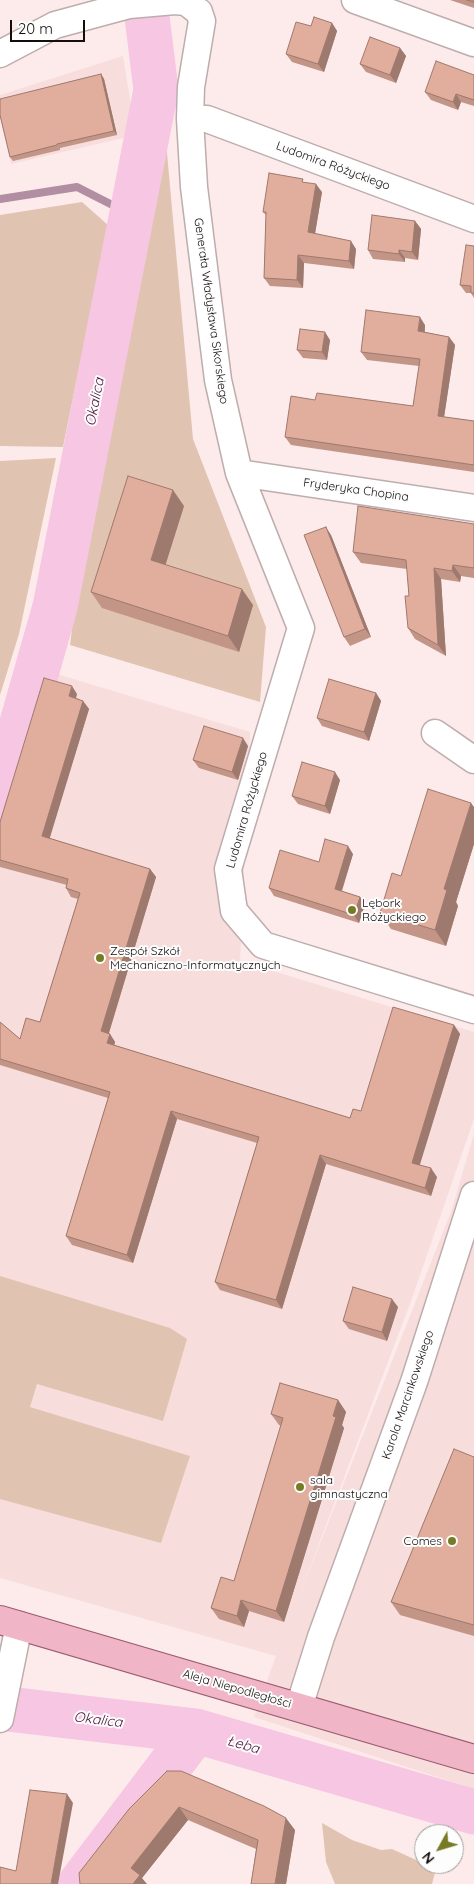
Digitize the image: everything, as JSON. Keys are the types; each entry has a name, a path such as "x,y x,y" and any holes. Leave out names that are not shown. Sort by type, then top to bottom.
{"main road":[{"name":"Aleja Niepodległości","path":"10,1622 474,1759"}],"street":[{"path":"355,0 474,44"},
{"path":"0,54 55,25 69,10 162,2 186,2 207,6"},
{"name":"Generała Władysława Sikorskiego","path":"207,6 202,22 191,87 190,119 194,187 218,380 239,473 301,628"},
{"name":"Ludomira Różyckiego","path":"190,119 207,119 474,219"},
{"name":"Fryderyka Chopina","path":"239,473 474,508"},
{"name":"Ludomira Różyckiego","path":"301,628 228,869 234,911 263,945 474,1010"},
{"path":"435,733 474,760"},
{"name":"Karola Marcinkowskiego","path":"299,1707 321,1637 414,1382 474,1195"},
{"path":"0,1718 10,1675 10,1622"}],"shaded area":[{"path":"123,56 136,135 11,164 0,118 0,95"},
{"path":"161,124 165,131 193,439 266,627 260,702 70,645 85,526"},
{"path":"82,202 108,225 63,447 0,446 0,215"},
{"path":"56,458 19,634 0,695 0,461"},
{"path":"40,669 250,732 240,961 474,1032 474,1119 410,1304 296,1604 451,1212 474,1134 474,1789 254,1717 276,1656 0,1578 0,830"},
{"path":"0,1276 170,1328 187,1339 163,1421 37,1384 30,1407 190,1456 161,1543 0,1499"},
{"path":"322,1823 352,1840 381,1850 392,1849 414,1859 414,1874 435,1874 432,1884 335,1884 326,1862"}],"building":[{"path":"314,17 332,23 318,64 286,54 296,22 311,26"},
{"path":"370,37 400,48 390,75 360,64"},
{"path":"436,61 474,75 474,100 456,94 453,102 425,92"},
{"path":"101,74 114,131 10,157 0,115 0,99"},
{"path":"269,173 303,179 302,182 316,184 308,232 351,241 349,261 298,255 297,280 264,278 266,212 263,212"},
{"path":"372,215 415,221 412,252 399,250 399,254 368,250"},
{"path":"466,245 474,246 474,293 471,293 471,286 460,285"},
{"path":"366,310 420,317 418,331 449,337 438,416 474,421 474,465 285,437 291,396 315,400 317,393 413,406 420,359 361,352"},
{"path":"300,329 325,332 322,352 297,350"},
{"path":"128,476 173,490 151,560 242,589 228,636 91,592"},
{"path":"358,506 474,524 474,568 453,565 452,571 434,568 438,645 408,628 405,596 409,596 406,560 353,552"},
{"path":"326,527 365,629 344,637 304,535"},
{"name":"Zespół Szkół Mechaniczno-Informatycznych","path":"44,678 72,686 69,696 83,701 42,836 150,869 101,1031 110,1034 107,1043 350,1118 353,1109 361,1111 393,1007 454,1025 412,1163 431,1168 425,1188 320,1155 276,1300 215,1282 259,1137 171,1111 127,1255 66,1236 110,1092 0,1059 0,1022 20,1039 26,1018 40,1022 80,893 66,888 68,879 0,860 0,822"},
{"path":"329,679 376,693 364,732 317,718"},
{"path":"204,726 243,738 232,772 193,760"},
{"path":"302,762 335,772 325,806 292,796"},
{"path":"428,789 471,803 444,889 447,890 435,930 380,913 392,873 401,876"},
{"path":"325,839 348,846 335,889 360,897 354,915 269,888 280,850 319,862"},
{"path":"353,1287 392,1299 382,1332 343,1321"},
{"name":"sala gimnastyczna","path":"280,1383 338,1400 333,1416 336,1417 276,1611 241,1600 237,1616 211,1608 221,1577 234,1581 283,1418 271,1414"},
{"name":"Comes","path":"454,1449 474,1457 474,1625 391,1602"},
{"path":"167,1771 181,1771 264,1806 286,1818 275,1884 251,1884 258,1840 179,1807 131,1868 140,1875 133,1884 80,1884 79,1873 129,1809"},
{"path":"30,1790 67,1794 51,1884 0,1884 0,1867 16,1871"}],"waterway":[{"name":"Okalica","path":"0,800 55,607 156,90 145,0"},
{"path":"0,199 77,187 132,215"},
{"name":"Okalica","path":"0,1708 196,1731"},
{"name":"Łeba","path":"80,1884 196,1731 474,1812"}],"place":[{"name":"Lębork Różyckiego","path":"352,910"},
{"name":"Zespół Szkół Mechaniczno-Informatycznych","path":"100,958"},
{"name":"sala gimnastyczna","path":"300,1487"},
{"name":"Comes","path":"452,1541"}]}
